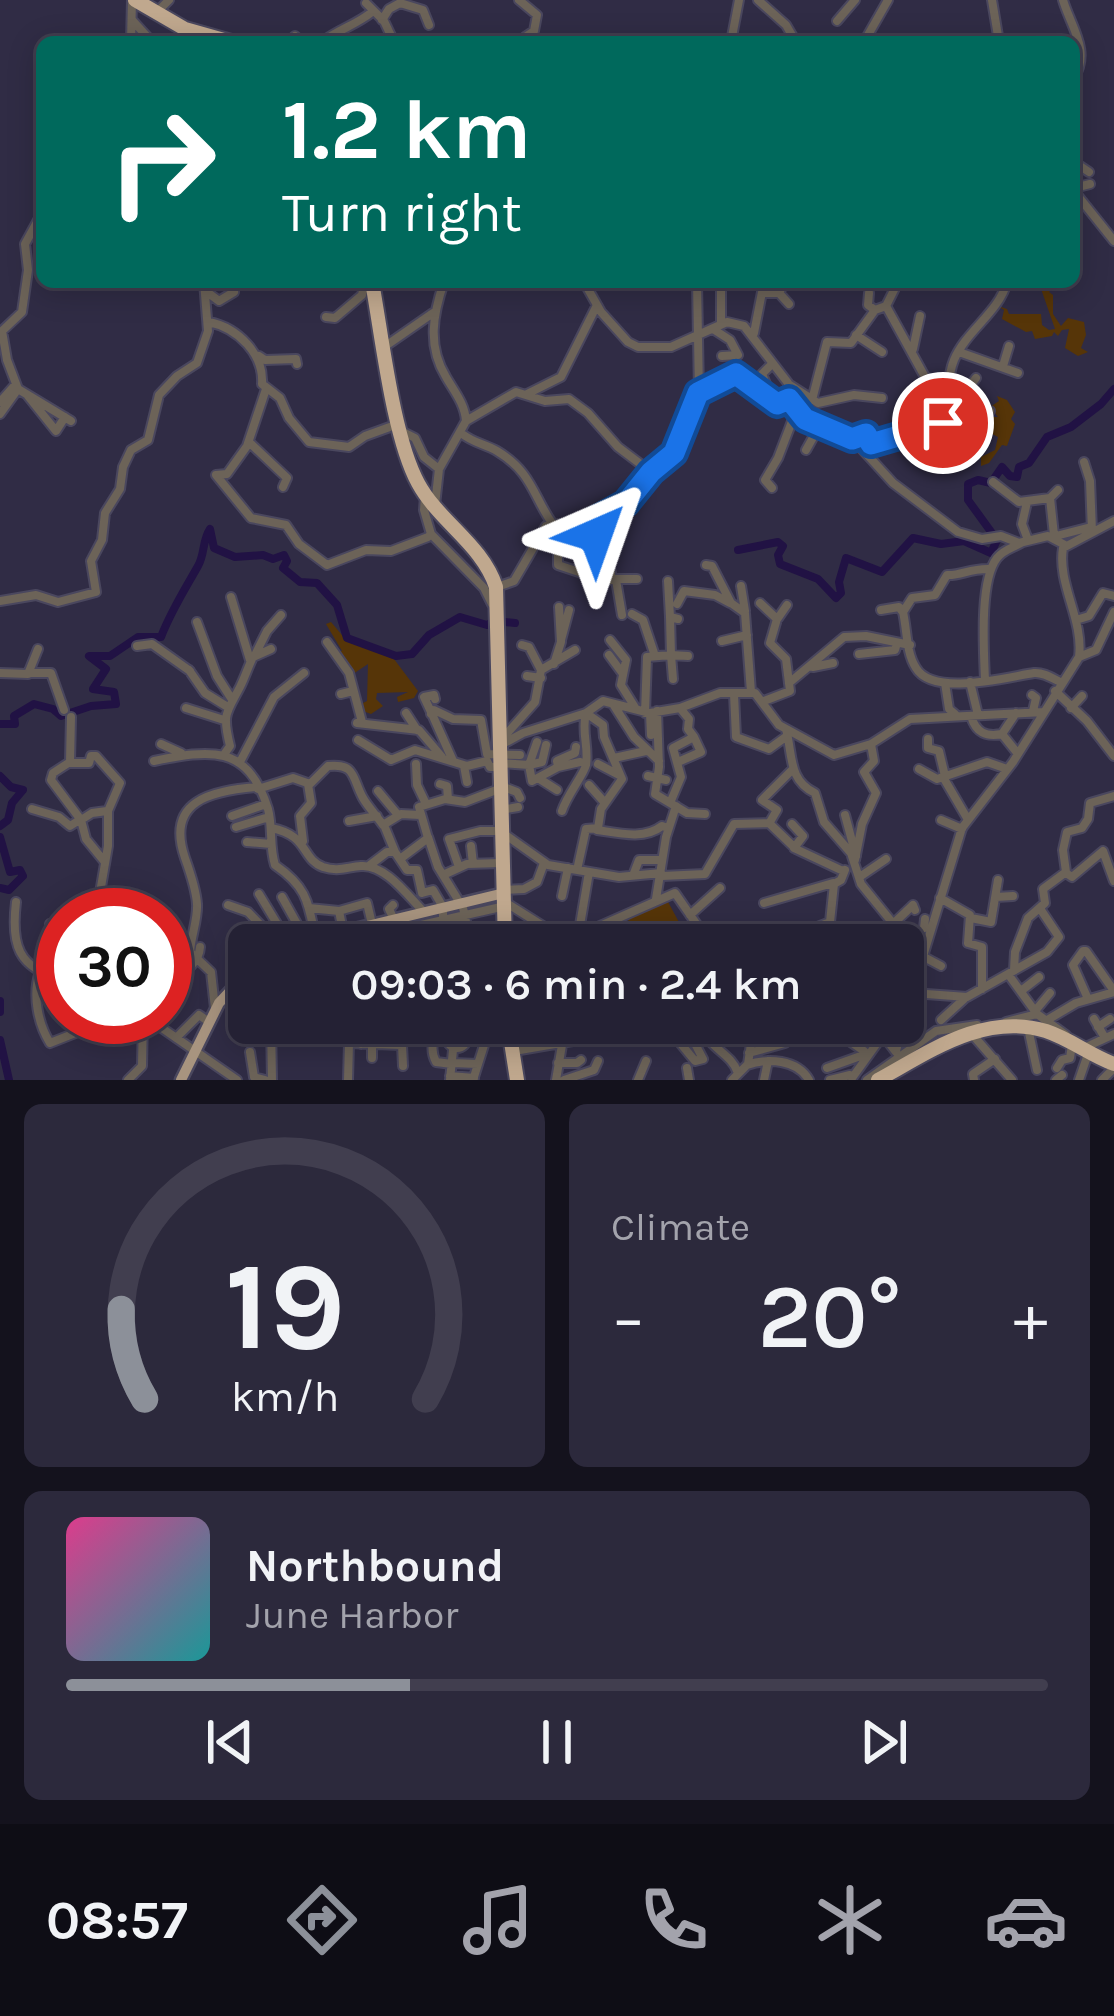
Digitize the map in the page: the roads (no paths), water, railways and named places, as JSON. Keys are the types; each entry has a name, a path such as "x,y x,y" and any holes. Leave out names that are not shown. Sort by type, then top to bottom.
{"highway":[{"path":"134,0 185,29 210,36"},
{"path":"370,288 410,466 430,501 483,559 496,587 503,924"},
{"path":"501,834 503,924"},
{"path":"878,1080 946,1030 1004,1026 1033,1017 1092,1053"},
{"path":"513,1044 518,1080"},
{"path":"513,1044 518,1080"}],"main road":[{"path":"411,924 423,911 443,913 503,904"},
{"path":"182,1080 216,1009 228,996"}],"street":[{"path":"131,36 134,0"},
{"path":"156,13 169,0"},
{"path":"519,0 537,15 534,31 526,36"},
{"path":"732,36 739,0"},
{"path":"758,0 792,36"},
{"path":"836,21 855,0"},
{"path":"867,36 888,0"},
{"path":"992,0 998,36"},
{"path":"1063,0 1077,36"},
{"path":"382,20 389,8 400,3 423,10 429,26"},
{"path":"330,36 358,22 367,4 391,36"},
{"path":"131,19 147,36"},
{"path":"1080,166 1089,172"},
{"path":"1080,190 1090,184"},
{"path":"1080,199 1114,241"},
{"path":"28,396 56,431 68,419 17,387 2,331 22,312 28,270 25,244 36,224"},
{"path":"0,601 36,595 58,602 96,592 91,561 102,540 105,513 120,489 132,448 148,440 159,395 197,363 208,322 205,288"},
{"path":"206,288 218,301 234,292"},
{"path":"326,317 335,318 366,288"},
{"path":"442,288 434,312 435,356 466,421 439,469 424,509 434,537 488,592 498,619"},
{"path":"587,288 628,342 642,348 667,348 717,326 739,323 753,334 789,385 812,400 819,403 863,394 882,398"},
{"path":"496,587 514,580 545,526 585,526 626,503 674,453 698,393 697,288"},
{"path":"721,288 717,326 738,355 725,355 739,359"},
{"path":"753,334 764,288"},
{"path":"766,288 789,304"},
{"path":"778,293 783,288"},
{"path":"812,400 827,343 851,343 875,310 886,305 895,288"},
{"path":"937,429 959,352 1005,288"},
{"path":"869,292 868,304 875,310"},
{"path":"886,305 928,380 964,394 976,378"},
{"path":"466,421 506,395 526,394 561,377 597,306"},
{"path":"384,347 434,312"},
{"path":"912,352 920,316"},
{"path":"208,322 227,328 265,360 296,359 298,364"},
{"path":"856,335 882,352"},
{"path":"1003,366 1010,346"},
{"path":"959,352 1018,373"},
{"path":"257,356 266,389 248,441 227,474 217,473 219,483 248,516 289,527 299,544 326,564 455,529"},
{"path":"766,384 762,374 772,364"},
{"path":"698,393 736,374 777,404 789,399"},
{"path":"789,385 789,399 796,411 852,439 893,483 958,532 1024,541"},
{"path":"0,403 17,387"},
{"path":"0,414 17,387"},
{"path":"266,389 280,398 303,437 319,446 350,447 365,436 400,428 415,438 424,457 439,469"},
{"path":"526,394 545,401 566,398 575,402 618,447 651,472"},
{"path":"905,410 906,431"},
{"path":"772,488 764,480 796,411"},
{"path":"852,439 866,434 872,444 906,431 951,431 965,418 978,424 990,411"},
{"path":"806,450 820,425"},
{"path":"461,433 502,454 530,481 556,524 556,563 614,580 637,579"},
{"path":"248,441 286,478 284,487"},
{"path":"1084,462 1090,481 1091,529"},
{"path":"993,482 1013,500 1027,502 1054,494 1053,536"},
{"path":"1024,541 1027,502"},
{"path":"985,681 982,629 990,569 1000,554 1024,541 1114,521"},
{"path":"585,526 605,544 627,614 643,620 651,735"},
{"path":"1079,657 1076,620 1062,564 1065,545 1091,529"},
{"path":"1053,536 1065,545"},
{"path":"706,565 712,566 731,603"},
{"path":"903,612 913,596 935,595 947,575 971,568 990,569"},
{"path":"676,585 715,595 744,612"},
{"path":"676,585 677,604"},
{"path":"673,679 676,585"},
{"path":"741,586 751,692"},
{"path":"1076,620 1089,616 1103,593 1114,596"},
{"path":"231,597 253,658"},
{"path":"760,603 776,618"},
{"path":"770,643 776,618 787,605"},
{"path":"881,610 899,607 903,612 912,661 920,674 945,683 1011,680 1036,673 1058,687 1114,756"},
{"path":"358,740 392,760 412,750 464,766 488,761 490,767 536,703 554,665 564,608"},
{"path":"941,966 924,957 926,926 967,818 1079,657 1096,650 1114,612"},
{"path":"225,753 230,746 224,720 229,702 239,691 267,631 281,615"},
{"path":"196,622 229,702"},
{"path":"722,641 747,636 770,643 786,659 790,692 764,701"},
{"path":"789,683 844,637 866,636 910,645"},
{"path":"610,640 626,660 622,686 647,712 659,763 655,794 687,813 705,814"},
{"path":"328,642 349,674 360,722 417,730"},
{"path":"860,654 895,650 897,643"},
{"path":"137,646 152,644 188,668 205,693 229,702"},
{"path":"523,645 529,647 544,684"},
{"path":"29,674 38,649"},
{"path":"253,658 272,650"},
{"path":"554,665 575,650"},
{"path":"609,655 624,675"},
{"path":"649,661 688,656"},
{"path":"811,667 833,663"},
{"path":"0,673 51,673 67,714 70,763"},
{"path":"240,762 274,697 304,673"},
{"path":"527,676 544,684"},
{"path":"970,682 975,728 983,734 1002,734"},
{"path":"945,683 948,705 956,716"},
{"path":"498,755 569,716 586,713 599,702 647,712 680,708 720,693 751,692 764,701 787,732 830,755 871,744 910,718 1038,711"},
{"path":"341,694 357,695"},
{"path":"734,694 736,737 769,749 787,732"},
{"path":"1032,695 1038,711"},
{"path":"433,696 424,697 448,760"},
{"path":"1071,708 1082,696"},
{"path":"612,703 659,763 694,767"},
{"path":"186,708 224,720"},
{"path":"679,766 701,752 680,708"},
{"path":"431,712 481,720 486,752 529,765"},
{"path":"1002,734 1016,712"},
{"path":"406,713 448,760"},
{"path":"586,713 602,724 621,776 604,803 596,830"},
{"path":"562,811 586,765 586,713"},
{"path":"787,732 792,770 800,785 815,794 827,828 855,861"},
{"path":"1002,734 1016,751"},
{"path":"656,900 680,782 673,748 694,738"},
{"path":"928,739 928,748 939,751 944,776 967,818"},
{"path":"529,765 542,743"},
{"path":"161,744 182,754"},
{"path":"764,903 835,883 855,861 862,824 876,793 864,772 874,761 871,744"},
{"path":"558,767 557,761 575,753 576,747"},
{"path":"614,758 646,751"},
{"path":"154,761 182,754 225,753 240,762 266,804 275,866 297,880 307,894 306,924"},
{"path":"101,888 105,862 108,811 120,785 93,755 89,763 70,763 53,773 51,780 105,862"},
{"path":"498,755 520,755"},
{"path":"500,810 518,799 534,778 580,762"},
{"path":"919,769 937,779 987,762 1007,766"},
{"path":"416,764 418,792 426,804"},
{"path":"598,764 621,776"},
{"path":"308,784 329,765 347,767 407,870 417,870 422,893 433,890 443,913 419,924"},
{"path":"529,765 534,778 556,790"},
{"path":"464,766 467,782"},
{"path":"770,823 777,810 762,800 792,770"},
{"path":"216,1009 211,972 196,960 197,907 180,832 188,807 226,790 293,778 308,784"},
{"path":"446,783 448,799"},
{"path":"303,843 300,816 311,803 308,784"},
{"path":"589,785 604,803"},
{"path":"466,924 418,808 448,799 468,806 499,788 518,799"},
{"path":"378,791 398,814"},
{"path":"1066,873 1067,832 1082,828 1090,802 1114,796"},
{"path":"232,816 266,804"},
{"path":"32,809 59,817 70,826 108,811"},
{"path":"383,825 398,814 419,815"},
{"path":"845,815 861,884 893,924 913,905 915,910"},
{"path":"349,821 376,816"},
{"path":"941,820 962,829"},
{"path":"236,827 270,823 303,843 319,866 341,871 369,866 387,852 398,856"},
{"path":"459,867 449,839 478,831 501,834 544,863 573,869 619,877 705,874 734,824 770,823 794,848 843,871"},
{"path":"793,824 803,836 794,848"},
{"path":"562,896 586,830 634,836 668,828"},
{"path":"398,856 428,837"},
{"path":"247,842 271,844"},
{"path":"170,845 184,856"},
{"path":"471,846 473,864"},
{"path":"1066,873 1073,876 1103,851 1114,881"},
{"path":"634,873 639,860 661,860"},
{"path":"861,876 886,860"},
{"path":"443,875 473,864 501,863"},
{"path":"503,904 538,882 544,863"},
{"path":"369,866 423,911"},
{"path":"580,924 589,872"},
{"path":"1036,1070 1033,1017 1011,972 1028,918 1045,903 1043,889 1066,873"},
{"path":"940,898 971,918 991,922 998,880"},
{"path":"825,924 830,922 835,883"},
{"path":"690,915 720,888"},
{"path":"404,892 404,924"},
{"path":"605,924 675,892 696,924"},
{"path":"259,894 277,924"},
{"path":"996,897 1013,896"},
{"path":"282,897 294,924"},
{"path":"16,902 12,933 22,955 36,968"},
{"path":"309,908 339,911 368,904 372,924"},
{"path":"503,904 524,924"},
{"path":"503,904 537,924"},
{"path":"228,905 268,924"},
{"path":"924,997 965,998 1047,952 1059,937 1041,910"},
{"path":"339,911 340,924"},
{"path":"971,918 968,943 982,947 982,989"},
{"path":"1048,1019 1114,991 1087,951 1082,951 1073,965 1088,999"},
{"path":"192,963 196,960"},
{"path":"1021,991 1039,977"},
{"path":"1033,1017 1050,993"},
{"path":"946,1030 965,998"},
{"path":"192,1022 199,1015 209,1022"},
{"path":"1033,1017 1048,1019 1092,1053 1102,1080"},
{"path":"1079,1080 1092,1053 1110,1036 1103,1021"},
{"path":"973,1025 1012,1080"},
{"path":"128,1080 142,1066 142,1044"},
{"path":"185,1044 234,1079"},
{"path":"250,1052 254,1077 268,1080 272,1044"},
{"path":"348,1080 349,1044"},
{"path":"372,1058 367,1044 403,1046 403,1066"},
{"path":"434,1044 436,1062 478,1064"},
{"path":"448,1044 454,1050"},
{"path":"461,1044 454,1050 450,1078 474,1079 484,1044"},
{"path":"473,1044 483,1048"},
{"path":"564,1044 558,1063 560,1080 593,1070 598,1061"},
{"path":"681,1044 695,1061 717,1050"},
{"path":"695,1044 703,1059"},
{"path":"710,1044 734,1063 735,1076"},
{"path":"747,1065 751,1044"},
{"path":"749,1053 781,1044"},
{"path":"855,1044 868,1052"},
{"path":"830,1080 850,1075 852,1079 876,1044"},
{"path":"827,1069 868,1052"},
{"path":"1058,1074 1062,1060 1092,1053"},
{"path":"971,1078 995,1059"},
{"path":"558,1063 580,1060"},
{"path":"636,1080 646,1061"},
{"path":"735,1076 747,1065 769,1061 797,1066 809,1080"},
{"path":"765,1080 769,1061"},
{"path":"867,1080 896,1065"},
{"path":"687,1068 689,1080"}],"waterway":[{"path":"738,550 778,542 783,546 780,564 818,579 836,598 841,593 846,558 882,572 913,538 941,544 964,541 991,553 997,540 968,500 968,484 991,483 1002,467 1017,477 1019,467 1029,463 1047,437 1071,427 1114,389"},
{"path":"0,724 15,724 14,716 34,704 61,716 116,704 114,692 93,689 106,669 89,656 110,656 138,637 161,637 200,561 210,529 214,548 235,557 284,555 283,568 300,582 317,583 337,605 347,638 396,656 412,654 429,635 460,617 487,625 515,623"},
{"path":"0,776 11,787 23,790 0,826"},
{"path":"0,837 10,872 20,870 23,876 9,890 0,888"},
{"path":"0,1001 0,1012"},
{"path":"0,1040 9,1080"}]}
